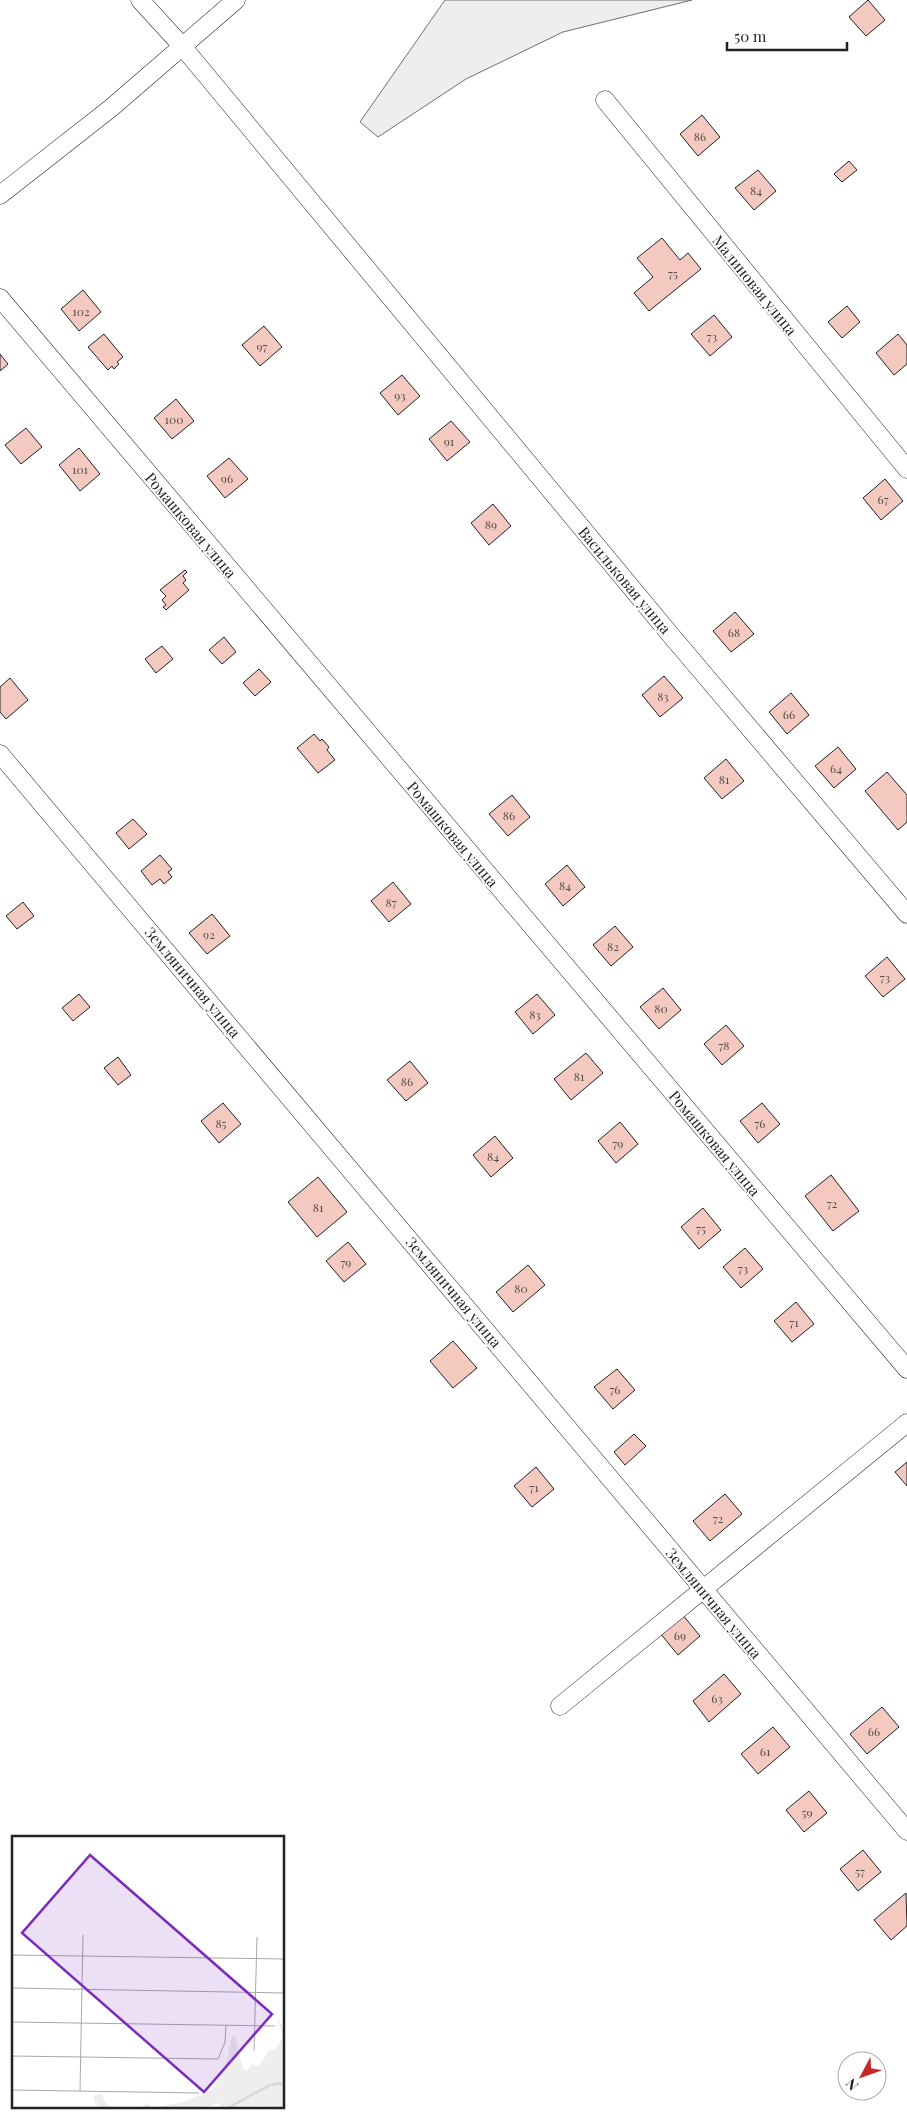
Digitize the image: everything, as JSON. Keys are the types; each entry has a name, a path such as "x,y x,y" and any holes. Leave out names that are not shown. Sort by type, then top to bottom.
{"street":[{"name":"Васильковая улица","path":"140,0 182,46 344,244 907,914"},
{"path":"0,195 111,108 236,0"},
{"name":"Малиновая улица","path":"605,100 907,469"},
{"name":"Ромашковая улица","path":"0,298 907,1368"},
{"name":"Земляничная улица","path":"0,754 907,1831"},
{"path":"560,1706 907,1423"}],"shaded area":[{"path":"445,0 692,0 563,32 466,79 378,137 360,122"}],"building":[{"path":"868,0 885,20 866,36 849,17"},
{"path":"702,115 720,137 698,156 680,134"},
{"path":"849,161 857,170 842,182 834,174"},
{"path":"758,170 776,191 754,210 735,188"},
{"path":"662,238 680,260 688,253 701,269 649,311 634,293 653,277 637,258"},
{"path":"83,290 101,312 79,331 61,309"},
{"path":"847,306 860,322 842,338 828,322"},
{"path":"714,315 732,337 710,356 691,334"},
{"path":"264,326 282,347 260,366 242,345"},
{"path":"104,334 123,357 117,362 119,364 114,369 112,366 108,370 88,347"},
{"path":"898,334 907,345 907,364 894,375 876,353"},
{"path":"0,354 8,364 0,371"},
{"path":"402,375 420,396 398,415 380,393"},
{"path":"176,399 194,421 172,439 154,418"},
{"path":"451,421 470,442 447,461 429,439"},
{"path":"26,428 42,447 21,464 5,445"},
{"path":"79,448 100,474 80,491 59,465"},
{"path":"229,458 248,479 225,498 207,476"},
{"path":"885,479 903,501 881,520 863,498"},
{"path":"493,504 511,526 489,545 471,523"},
{"path":"185,570 187,572 183,576 186,580 183,583 189,590 166,610 163,607 166,605 162,600 166,596 160,590"},
{"path":"735,612 754,634 731,652 713,631"},
{"path":"224,637 236,652 222,664 209,650"},
{"path":"162,646 173,659 156,673 145,659"},
{"path":"259,669 271,682 255,696 243,683"},
{"path":"664,676 683,698 660,717 642,695"},
{"path":"10,678 28,700 6,719 0,712 0,687"},
{"path":"791,693 809,715 787,734 769,712"},
{"path":"314,734 329,747 327,750 335,760 318,773 297,748"},
{"path":"838,747 856,769 834,788 815,766"},
{"path":"726,759 744,781 722,799 704,778"},
{"path":"887,772 907,795 907,822 898,830 865,791"},
{"path":"512,795 530,817 508,836 489,814"},
{"path":"133,819 147,834 129,849 116,833"},
{"path":"160,855 172,869 168,872 172,877 164,884 160,879 152,885 141,871"},
{"path":"567,865 585,887 563,906 545,884"},
{"path":"393,882 411,904 389,922 371,901"},
{"path":"23,902 34,916 17,929 6,916"},
{"path":"212,914 230,936 207,954 189,933"},
{"path":"615,926 633,947 611,966 593,945"},
{"path":"887,957 905,979 883,997 865,976"},
{"path":"663,988 681,1010 659,1029 640,1007"},
{"path":"79,994 90,1007 73,1021 62,1008"},
{"path":"537,994 555,1015 533,1034 515,1012"},
{"path":"726,1025 744,1046 722,1065 704,1044"},
{"path":"586,1053 603,1073 571,1100 554,1079"},
{"path":"118,1057 131,1075 118,1085 104,1068"},
{"path":"410,1061 428,1083 406,1101 387,1080"},
{"path":"223,1103 241,1124 219,1143 201,1121"},
{"path":"762,1103 780,1124 758,1143 740,1121"},
{"path":"620,1122 638,1144 616,1163 598,1141"},
{"path":"495,1136 513,1158 491,1177 473,1155"},
{"path":"831,1175 859,1211 833,1231 805,1196"},
{"path":"318,1177 347,1212 317,1237 288,1202"},
{"path":"703,1208 721,1230 699,1249 681,1227"},
{"path":"348,1242 366,1264 344,1282 326,1261"},
{"path":"745,1248 763,1269 741,1288 723,1267"},
{"path":"528,1265 545,1285 513,1312 496,1292"},
{"path":"796,1302 814,1324 792,1342 774,1321"},
{"path":"453,1341 477,1368 453,1388 430,1361"},
{"path":"617,1369 635,1390 613,1409 594,1387"},
{"path":"634,1434 646,1446 625,1465 614,1452"},
{"path":"907,1462 907,1486 895,1472"},
{"path":"536,1467 554,1489 532,1507 514,1486"},
{"path":"725,1494 742,1514 710,1541 693,1521"},
{"path":"682,1614 700,1636 678,1655 660,1633"},
{"path":"724,1674 741,1694 709,1722 693,1701"},
{"path":"882,1707 899,1727 867,1754 850,1734"},
{"path":"773,1727 790,1747 758,1774 741,1754"},
{"path":"809,1791 827,1813 804,1832 786,1810"},
{"path":"863,1850 881,1872 858,1891 840,1869"},
{"path":"906,1893 907,1926 891,1940 874,1920"}]}
